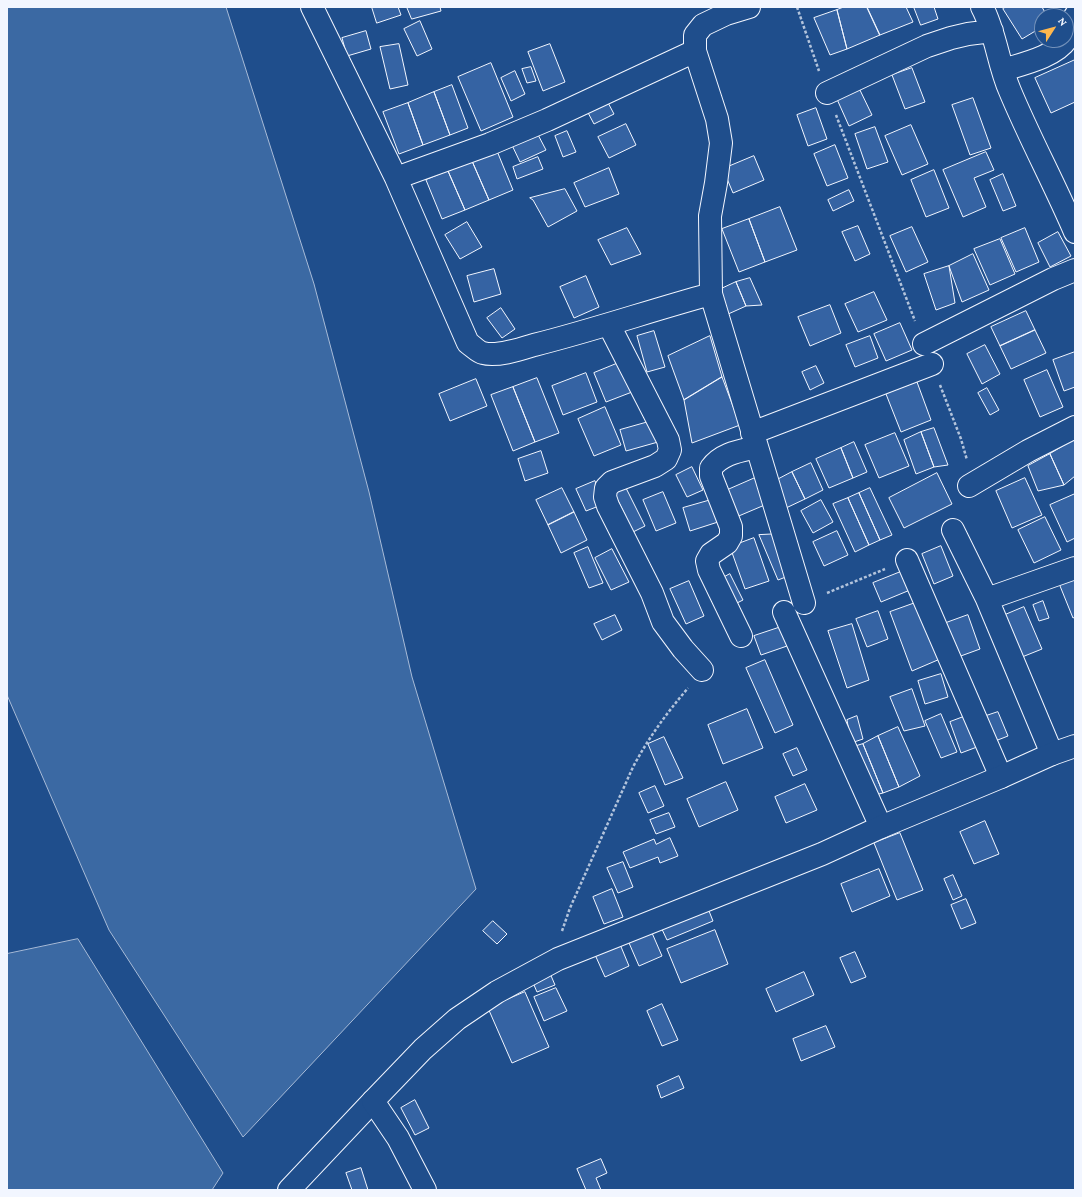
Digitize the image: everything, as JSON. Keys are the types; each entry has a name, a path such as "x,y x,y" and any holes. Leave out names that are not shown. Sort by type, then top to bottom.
{"street":[{"path":"312,7 396,178 468,343 482,353 494,354 514,350 609,325 655,309 711,294"},
{"path":"749,7 726,14 703,25 695,35 695,51 717,119 721,143 710,216 711,294 804,603"},
{"path":"982,7 992,31 1009,90 1075,232"},
{"path":"1003,70 1046,55 1060,47 1068,38 1075,16"},
{"path":"827,93 927,46 951,38 992,31"},
{"path":"396,178 490,144 547,120 695,51"},
{"path":"924,344 1075,270"},
{"path":"609,325 668,440 670,450 666,459 655,466 612,482 606,488 605,497 608,506 652,593 663,622 683,649 702,670"},
{"path":"740,636 709,570 707,561 711,554 727,543 731,536 731,527 711,476 711,468 716,461 754,440 932,364"},
{"path":"969,486 1028,451 1075,427"},
{"path":"953,530 987,599 1052,754"},
{"path":"907,560 1001,777"},
{"path":"987,599 1075,568"},
{"path":"784,612 881,827"},
{"path":"289,1190 423,1049 457,1019 511,984 558,959 822,854 881,827 1052,754 1075,746"},
{"path":"373,1101 398,1138 425,1190"}],"water":[{"path":"7,7 226,7 314,284 369,492 412,677 476,889 243,1137 109,930 7,695"},
{"path":"78,939 223,1173 212,1190 7,1190 7,954"}],"building":[{"path":"372,7 398,7 401,15 377,23"},
{"path":"407,7 440,7 441,11 412,19"},
{"path":"844,7 867,7 880,35 847,49 837,10"},
{"path":"867,7 906,7 913,22 880,35"},
{"path":"914,7 934,7 938,19 921,25"},
{"path":"1006,7 1043,8 1034,8 1034,32 1022,39 1003,9"},
{"path":"837,10 847,49 830,55 814,18"},
{"path":"420,21 432,49 417,56 404,29"},
{"path":"366,31 371,49 347,56 342,38"},
{"path":"399,44 408,85 390,89 380,47"},
{"path":"550,44 565,82 543,91 528,52"},
{"path":"1075,60 1075,102 1051,113 1035,78"},
{"path":"491,63 513,117 481,131 458,77"},
{"path":"531,67 536,81 527,83 522,69"},
{"path":"912,68 925,102 905,109 892,75"},
{"path":"515,71 525,94 511,101 501,78"},
{"path":"452,85 468,128 450,135 434,92"},
{"path":"858,86 872,115 849,126 836,97"},
{"path":"434,92 450,135 423,145 408,103"},
{"path":"605,97 614,114 594,124 585,107"},
{"path":"973,98 991,148 970,155 952,105"},
{"path":"408,103 423,145 399,154 383,112"},
{"path":"816,108 827,139 808,146 797,115"},
{"path":"626,124 636,145 609,158 598,137"},
{"path":"911,125 928,164 902,175 885,136"},
{"path":"875,127 888,162 867,169 855,134"},
{"path":"535,129 546,150 520,162 510,141"},
{"path":"567,131 576,152 563,157 555,136"},
{"path":"835,145 848,178 827,186 814,154"},
{"path":"497,151 513,190 489,200 472,161"},
{"path":"986,152 994,170 974,178 986,207 963,217 943,170"},
{"path":"754,156 764,180 733,193 723,169"},
{"path":"538,157 543,169 517,179 513,167"},
{"path":"472,161 489,200 465,210 448,171"},
{"path":"609,168 619,194 585,207 574,183"},
{"path":"934,170 949,208 926,217 911,180"},
{"path":"448,171 465,210 442,219 426,180"},
{"path":"1003,174 1016,206 1003,211 990,180"},
{"path":"565,189 577,211 548,227 533,200 530,198"},
{"path":"849,190 854,201 833,211 828,200"},
{"path":"780,207 797,250 765,262 749,219"},
{"path":"749,219 765,262 739,272 722,229"},
{"path":"467,222 482,247 460,259 445,235"},
{"path":"858,226 870,254 855,261 842,232"},
{"path":"912,227 928,262 906,272 890,236"},
{"path":"627,228 641,254 611,265 598,240"},
{"path":"1025,228 1039,262 1016,272 1001,238"},
{"path":"1058,232 1071,256 1050,267 1038,243"},
{"path":"1000,239 1015,274 990,285 974,249"},
{"path":"973,254 989,290 962,302 949,266"},
{"path":"949,266 955,303 936,310 924,274"},
{"path":"494,269 501,294 474,302 467,276"},
{"path":"586,276 599,307 574,318 560,287"},
{"path":"750,278 762,305 746,306 736,282"},
{"path":"736,282 746,306 726,315 719,290"},
{"path":"874,292 887,320 858,332 845,304"},
{"path":"830,305 841,333 810,346 798,317"},
{"path":"501,308 515,329 502,338 487,318"},
{"path":"1026,311 1035,330 1000,346 991,327"},
{"path":"900,323 912,350 886,361 874,334"},
{"path":"1035,330 1046,353 1011,369 1000,346"},
{"path":"654,331 665,367 647,372 637,336"},
{"path":"710,336 722,377 684,400 668,356"},
{"path":"870,336 878,358 855,367 846,345"},
{"path":"985,345 1000,374 982,384 967,354"},
{"path":"1075,352 1075,387 1064,391 1053,360"},
{"path":"621,362 632,392 606,402 594,373"},
{"path":"816,366 824,383 810,390 802,372"},
{"path":"1047,370 1063,407 1040,417 1024,380"},
{"path":"586,373 597,402 563,415 552,386"},
{"path":"722,377 740,425 692,443 684,400"},
{"path":"537,378 559,433 535,442 513,387"},
{"path":"476,379 487,406 450,421 439,394"},
{"path":"917,382 931,420 901,432 886,394"},
{"path":"513,387 535,442 513,451 491,395"},
{"path":"987,388 999,410 990,415 978,393"},
{"path":"605,407 621,445 594,456 578,419"},
{"path":"652,421 658,442 626,451 620,430"},
{"path":"934,428 948,465 934,467 921,432"},
{"path":"921,432 934,467 916,474 904,440"},
{"path":"895,433 909,466 879,478 865,445"},
{"path":"1075,439 1075,476 1064,485 1050,454"},
{"path":"854,442 867,472 853,478 841,448"},
{"path":"841,448 853,478 829,488 816,459"},
{"path":"541,451 548,473 525,481 518,459"},
{"path":"1050,454 1064,485 1038,491 1028,466"},
{"path":"811,463 823,490 805,499 792,472"},
{"path":"692,467 703,490 687,497 676,475"},
{"path":"792,472 805,499 786,508 775,481"},
{"path":"937,473 952,504 904,528 889,498"},
{"path":"755,478 767,504 734,518 723,492"},
{"path":"1025,478 1042,515 1012,528 996,491"},
{"path":"595,481 604,504 586,511 576,489"},
{"path":"624,484 645,526 633,532 613,490"},
{"path":"562,488 574,512 548,525 536,500"},
{"path":"870,488 892,535 880,540 859,493"},
{"path":"663,492 676,523 656,531 643,500"},
{"path":"859,493 880,540 869,545 848,498"},
{"path":"1075,494 1075,538 1067,542 1050,505"},
{"path":"848,498 869,545 855,552 833,504"},
{"path":"711,500 718,522 690,531 683,508"},
{"path":"821,500 833,522 813,533 801,511"},
{"path":"574,512 587,540 561,553 548,525"},
{"path":"1045,517 1061,550 1034,563 1018,530"},
{"path":"837,531 848,555 824,566 813,542"},
{"path":"780,534 791,575 778,580 759,535"},
{"path":"754,538 769,581 745,589 730,547"},
{"path":"941,546 953,576 934,584 922,554"},
{"path":"588,547 603,583 589,588 574,553"},
{"path":"612,549 629,582 611,590 595,558"},
{"path":"903,571 910,590 881,602 873,583"},
{"path":"730,574 743,600 731,606 719,580"},
{"path":"1075,574 1075,617 1073,618 1058,581"},
{"path":"689,581 704,616 686,624 670,589"},
{"path":"1043,601 1049,618 1039,621 1033,605"},
{"path":"918,602 940,659 912,671 890,612"},
{"path":"1024,607 1042,649 1022,657 1005,615"},
{"path":"878,611 888,639 867,647 856,619"},
{"path":"615,615 622,630 602,640 594,624"},
{"path":"968,615 980,649 958,657 946,623"},
{"path":"852,624 869,680 847,688 828,631"},
{"path":"784,626 790,645 761,655 754,636"},
{"path":"765,660 793,725 775,733 746,668"},
{"path":"941,674 948,697 925,704 918,681"},
{"path":"912,689 925,726 904,731 890,697"},
{"path":"747,709 763,748 723,764 708,725"},
{"path":"998,712 1008,736 990,743 980,718"},
{"path":"941,714 957,752 941,758 925,721"},
{"path":"857,716 863,739 851,743 847,720"},
{"path":"966,716 977,747 961,753 950,722"},
{"path":"898,727 920,776 899,787 878,736"},
{"path":"878,736 899,787 883,793 863,744"},
{"path":"664,737 683,778 665,785 648,744"},
{"path":"863,744 883,793 871,796 850,748"},
{"path":"797,748 807,770 793,776 783,754"},
{"path":"726,782 738,810 699,827 687,799"},
{"path":"805,784 817,810 786,823 775,797"},
{"path":"655,786 664,806 648,813 639,793"},
{"path":"669,813 675,827 656,834 650,820"},
{"path":"985,821 999,854 974,864 960,832"},
{"path":"900,833 923,890 897,900 874,843"},
{"path":"670,838 678,856 660,863 658,857 630,868 623,852 654,839 656,844"},
{"path":"623,862 633,887 618,893 607,868"},
{"path":"879,869 890,896 852,912 841,884"},
{"path":"953,875 962,896 953,900 944,879"},
{"path":"612,889 623,917 604,924 593,897"},
{"path":"966,899 976,923 961,929 951,905"},
{"path":"707,906 713,921 667,940 660,925"},
{"path":"493,921 507,934 497,944 483,931"},
{"path":"649,926 662,956 639,966 626,936"},
{"path":"715,930 728,964 681,983 667,949"},
{"path":"617,937 629,966 605,977 592,948"},
{"path":"855,952 866,977 851,983 840,958"},
{"path":"549,971 555,985 537,992 531,978"},
{"path":"804,972 814,995 776,1012 766,989"},
{"path":"556,988 567,1011 544,1021 534,997"},
{"path":"525,992 549,1047 512,1063 488,1008"},
{"path":"662,1004 678,1040 662,1046 647,1011"},
{"path":"826,1026 835,1047 801,1061 793,1039"},
{"path":"679,1076 684,1088 661,1098 657,1086"},
{"path":"415,1100 429,1128 415,1135 401,1108"},
{"path":"601,1159 607,1173 596,1178 601,1190 586,1190 577,1169"},
{"path":"361,1168 368,1190 352,1190 346,1173"}]}
